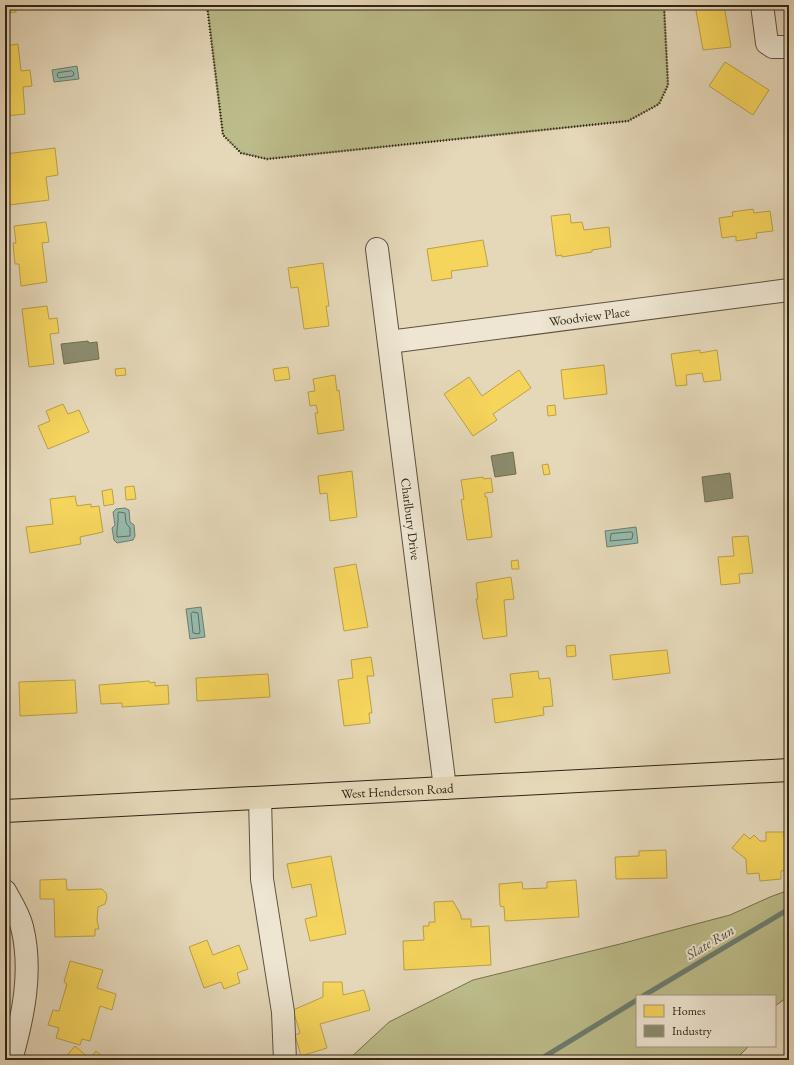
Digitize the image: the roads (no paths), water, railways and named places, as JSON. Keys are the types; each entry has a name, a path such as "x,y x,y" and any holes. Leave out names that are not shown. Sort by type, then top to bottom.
{"main road":[{"name":"West Henderson Road","path":"5,811 789,770"}],"street":[{"path":"762,5 767,43 773,47 789,47"},
{"name":"Charlbury Drive","path":"377,249 445,788"},
{"name":"Woodview Place","path":"389,342 789,290"},
{"path":"260,798 262,879 283,1012 285,1060"},
{"path":"5,891 22,925 26,950 24,1007 11,1060"}],"water":[{"path":"77,66 79,79 54,82 52,70"},
{"path":"125,508 129,510 130,522 134,525 135,536 133,540 117,543 114,540 112,528 115,525 113,512 116,509"},
{"path":"636,527 638,543 607,547 605,531"},
{"path":"201,607 205,637 190,639 186,609"}],"waterway":[{"name":"Slate Run","path":"645,995 789,909"},
{"name":"Slate Run","path":"539,1060 636,1001"}]}
